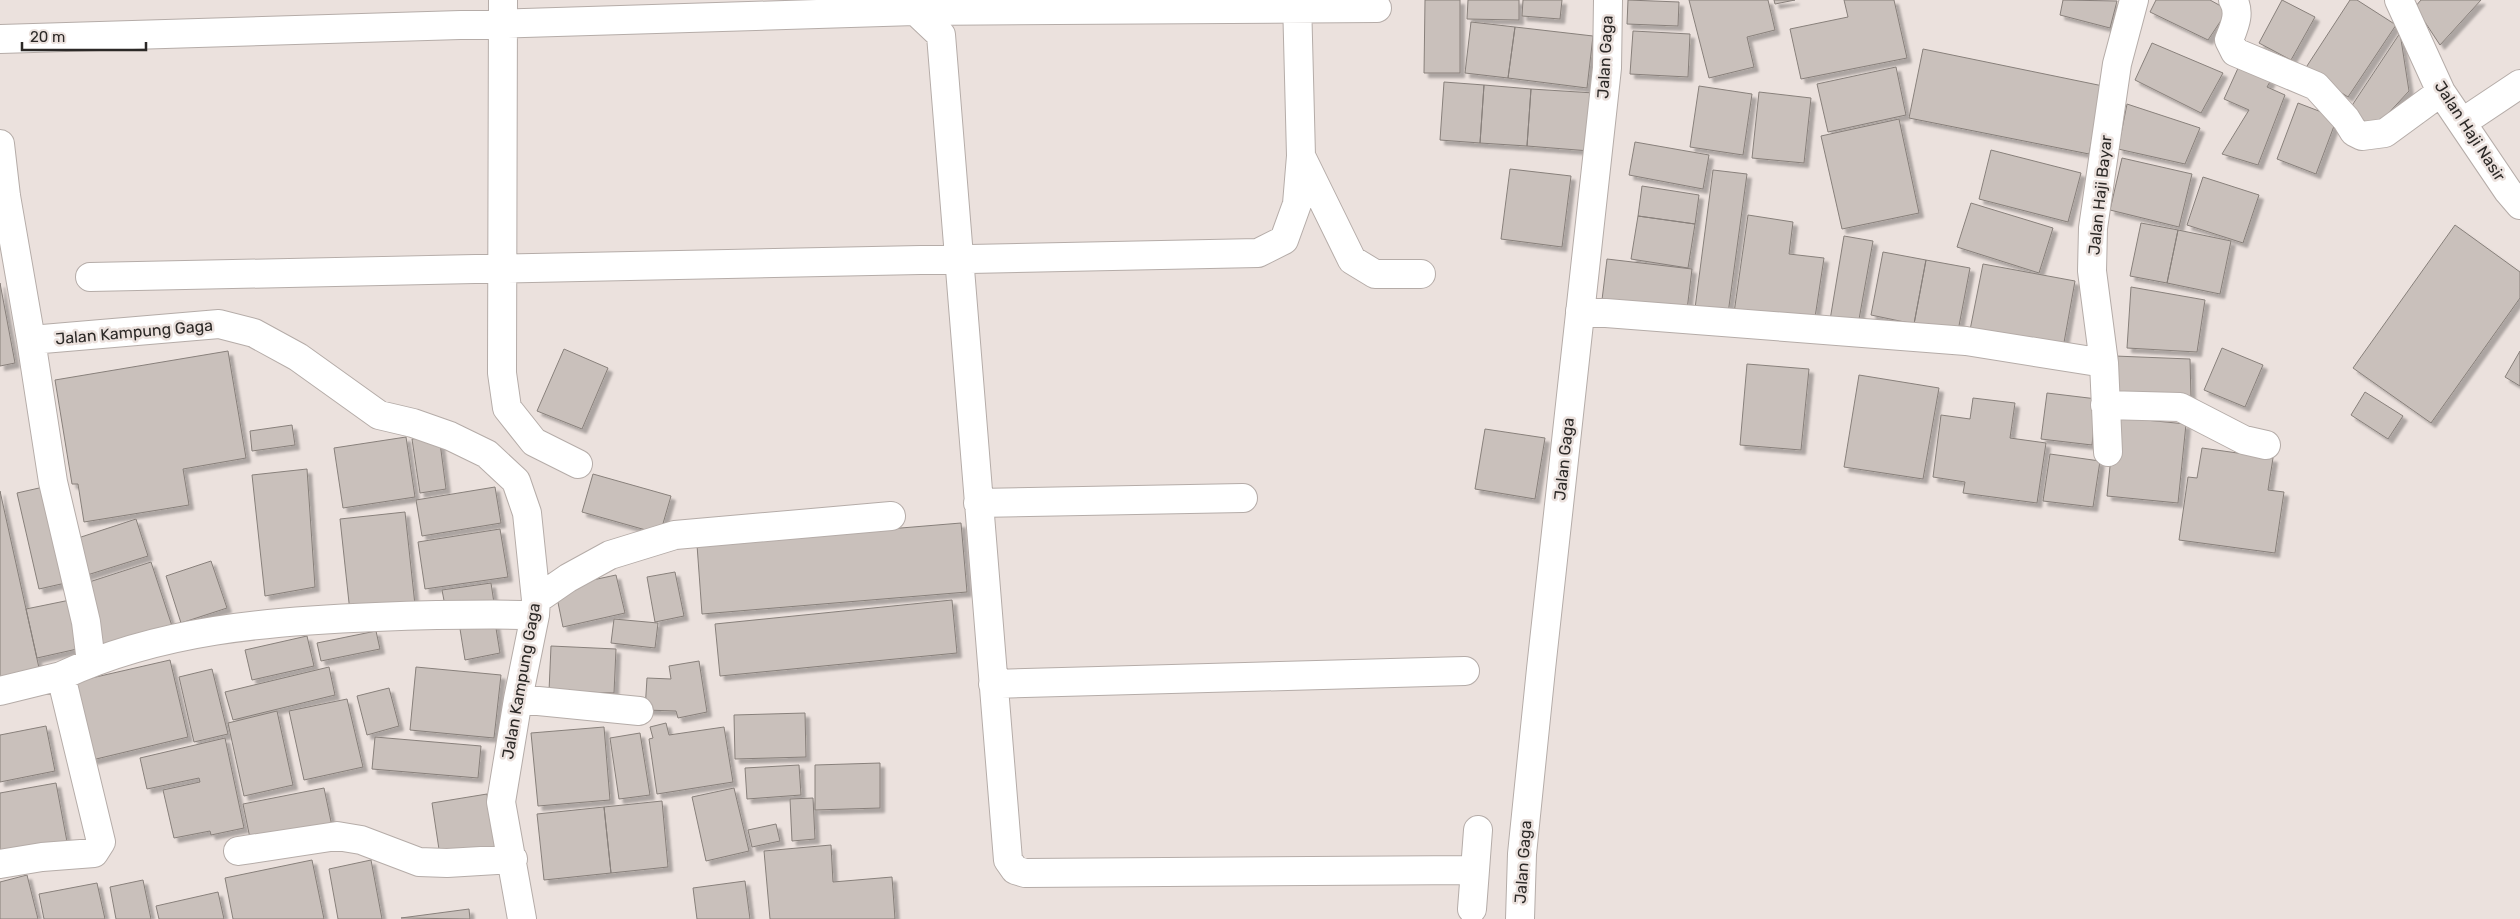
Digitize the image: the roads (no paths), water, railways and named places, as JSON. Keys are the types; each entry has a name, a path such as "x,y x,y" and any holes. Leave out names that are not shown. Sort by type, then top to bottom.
{"street":[{"name":"Jalan Gaga","path":"1520,919 1522,854 1607,68 1608,0"},
{"name":"Jalan Haji Bayar","path":"2108,452 2104,363 2092,271 2093,228 2116,64 2134,0"},
{"path":"2233,0 2237,7 2236,20 2228,40 2235,52 2316,86 2346,118 2354,132 2362,136 2385,133 2441,92"},
{"name":"Jalan Haji Nasir","path":"2399,0 2441,92 2508,191 2520,205"},
{"path":"90,277 1258,252 1284,240 1297,204 1301,156 1298,5"},
{"path":"0,39 503,12 909,6 1298,5 1377,8"},
{"path":"909,6 941,35 1008,860 1015,870 1025,873 1475,870"},
{"path":"503,12 502,373 507,408 534,442 578,464"},
{"path":"2463,122 2520,84"},
{"name":"Jalan Kampung Gaga","path":"0,144 6,196 31,340 219,324 254,333 298,357 379,416 413,423 450,436 487,454 499,463 516,481 527,513 536,608 518,699 501,802 513,859 522,919"},
{"path":"1301,156 1352,260 1375,274 1421,274"},
{"path":"1580,311 1966,341 2104,363"},
{"path":"31,340 53,482 86,622 91,662"},
{"path":"2105,405 2180,407 2244,440 2266,445"},
{"path":"978,503 1243,498"},
{"path":"0,691 61,676 91,662 170,639 228,627 320,619 476,613 536,608 568,578 610,555 674,535 891,516"},
{"path":"993,684 1465,671"},
{"path":"0,864 42,857 94,853 101,842 61,676"},
{"path":"518,699 639,710"},
{"path":"1472,909 1478,830"},
{"path":"238,851 278,847 337,836 361,840 419,862 447,863 513,859"}]}
